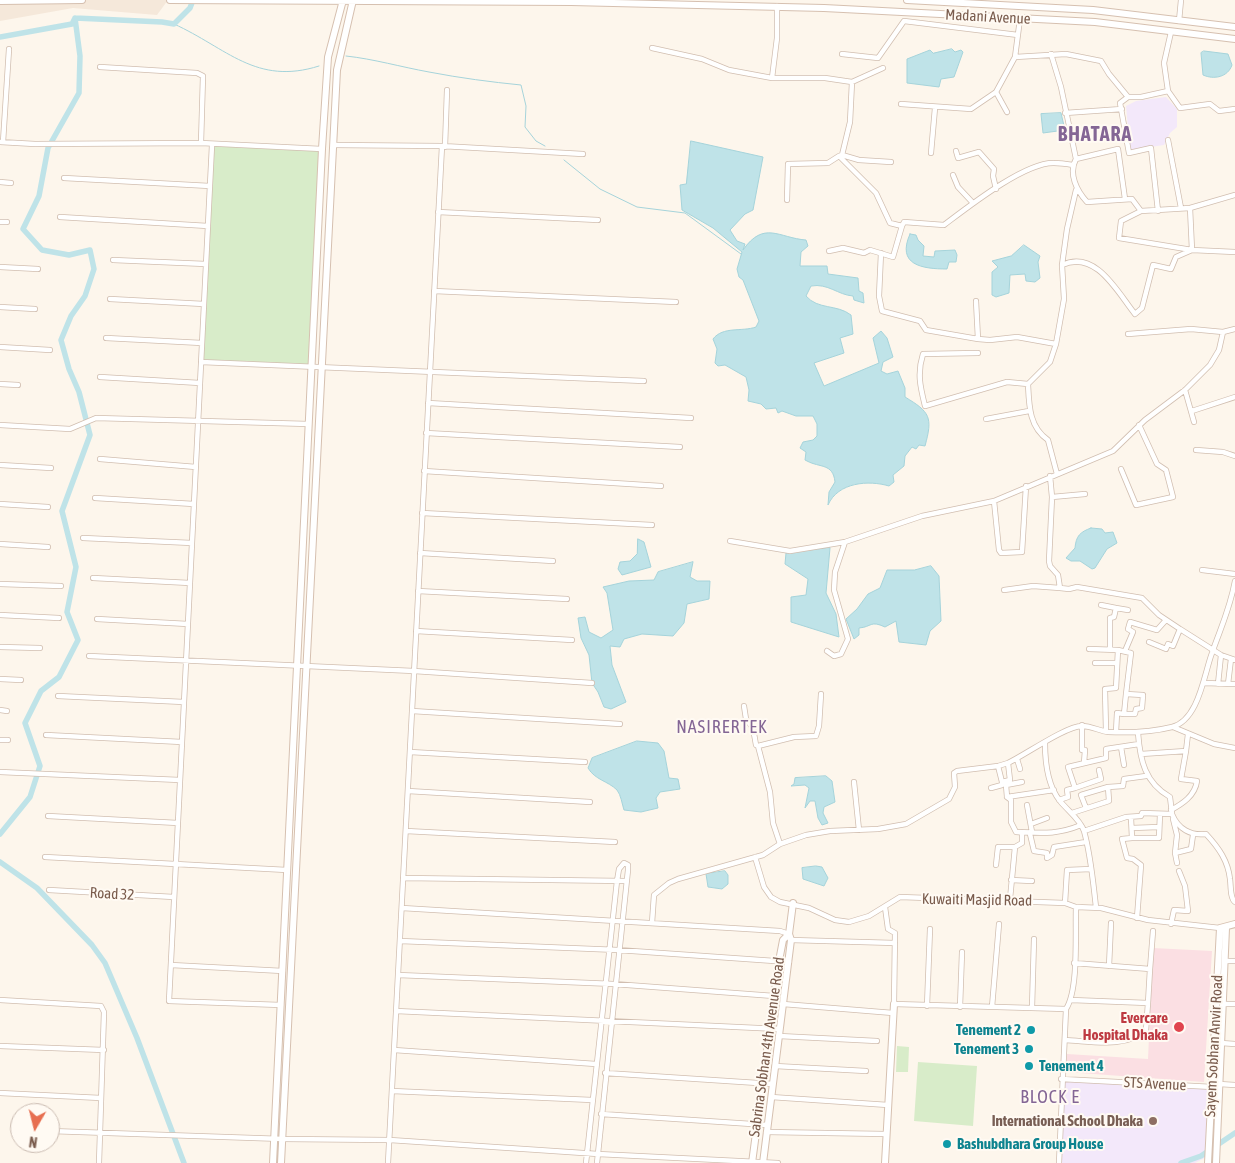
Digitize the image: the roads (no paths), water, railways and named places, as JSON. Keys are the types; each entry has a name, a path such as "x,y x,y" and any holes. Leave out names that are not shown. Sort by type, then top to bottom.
{"street":[{"path":"0,1 82,0"},
{"name":"Madani Avenue","path":"170,0 764,3 777,6 1095,22 1235,39"},
{"path":"273,1163 322,149 328,57 342,0"},
{"name":"Madani Avenue","path":"907,0 1024,3 1235,27"},
{"path":"1174,0 1181,1 1179,22"},
{"path":"281,1163 338,62 353,1"},
{"path":"901,104 970,109 996,92 1015,57 1024,3"},
{"path":"772,78 777,38 777,6"},
{"path":"842,54 878,58 904,22 1018,35"},
{"path":"1171,32 1164,63 1168,91 1180,108 1210,104 1219,111 1235,109"},
{"path":"652,48 702,59 729,70 772,78 825,78 852,82 883,68"},
{"path":"9,49 2,142 38,144 201,143 322,149 334,145 443,146 583,154"},
{"path":"1015,57 1051,54 1081,56 1101,61 1128,97"},
{"path":"1051,54 1061,87 1076,159 1073,165 1076,190 1067,230 1062,265 1064,299 1056,344 1050,362 1028,384 1029,411 1038,433 1048,440 1057,474"},
{"path":"100,67 197,73 203,76 201,143"},
{"path":"840,156 850,122 852,82"},
{"path":"388,1163 429,372 447,90"},
{"path":"1158,211 1151,148 1129,153 1120,103 1128,97 1140,97 1168,91"},
{"path":"996,92 1007,112"},
{"path":"931,153 936,108"},
{"path":"1065,113 1122,109"},
{"path":"1168,140 1181,208"},
{"path":"212,145 169,1001 281,1005"},
{"path":"1076,159 1118,149 1125,200"},
{"path":"956,151 958,158 979,152 987,158 994,169 993,176 996,189"},
{"path":"840,156 876,193 890,223 902,226"},
{"path":"787,200 788,164 828,163 840,156 859,160 892,162"},
{"path":"829,251 843,248 850,251 864,252 870,250 893,257 904,222 944,225 973,203 1030,168 1052,162 1073,165"},
{"path":"953,176 958,187 973,203"},
{"path":"64,178 210,186"},
{"path":"0,182 11,183"},
{"path":"1076,190 1087,202 1132,199 1141,210"},
{"path":"1235,196 1190,208 1158,211 1141,210 1121,221 1118,238 1192,250 1235,252"},
{"path":"1190,208 1192,250"},
{"path":"438,212 598,220"},
{"path":"60,218 208,226"},
{"path":"0,222 7,222"},
{"path":"1062,265 1084,263 1102,271 1135,314 1142,308 1153,265 1171,269 1176,257 1192,250"},
{"path":"880,253 879,296 882,311 920,321 926,330 978,339 990,340 1017,337 1056,344"},
{"path":"113,260 206,264"},
{"path":"0,267 38,269"},
{"path":"434,291 676,302"},
{"path":"110,300 204,304"},
{"path":"976,301 978,339"},
{"path":"0,307 35,309"},
{"path":"1128,334 1191,329 1223,332 1235,329"},
{"path":"730,541 790,551 845,542 914,519 994,501 1113,451 1139,425 1186,390 1210,365 1219,350 1223,332"},
{"path":"106,338 202,343"},
{"path":"0,347 50,350"},
{"path":"978,354 922,354 918,382 925,406 1007,382 1028,384"},
{"path":"201,362 644,381"},
{"path":"100,377 200,383"},
{"path":"0,384 18,385"},
{"path":"1186,390 1194,422"},
{"path":"1192,411 1235,397"},
{"path":"428,403 691,418"},
{"path":"986,418 1029,411"},
{"path":"0,425 70,429 96,418 308,424"},
{"path":"1121,469 1136,506 1173,497 1166,470 1157,464 1139,425"},
{"path":"426,433 680,447"},
{"path":"1196,450 1223,452 1235,456"},
{"path":"100,459 196,468"},
{"path":"0,465 51,468"},
{"path":"424,471 661,486"},
{"path":"1050,476 1052,497 1049,561 1050,566 1058,575 1060,588"},
{"path":"994,501 999,550 1001,553 1022,552 1026,486"},
{"path":"1052,497 1085,494"},
{"path":"95,498 194,504"},
{"path":"0,504 48,507"},
{"path":"422,513 652,525"},
{"path":"83,538 192,543"},
{"path":"827,651 834,656 841,654 848,639 834,590 835,572 845,542"},
{"path":"0,544 48,547"},
{"path":"420,553 554,561"},
{"path":"1202,570 1235,574"},
{"path":"94,578 190,583"},
{"path":"652,923 654,895 669,883 763,855 780,844 823,832 906,824 949,799 953,794 954,774 957,771 1008,763 1068,730 1082,726 1106,732 1138,732 1172,727 1185,719 1194,707 1204,683 1213,650 1232,611 1235,581"},
{"path":"0,584 61,586"},
{"path":"1004,590 1033,586 1069,590 1077,587 1142,598 1166,620 1221,655 1233,659 1228,684"},
{"path":"418,591 567,599"},
{"path":"1101,605 1128,610"},
{"path":"1110,649 1110,618 1114,618 1116,608"},
{"path":"0,615 58,618"},
{"path":"97,619 188,624"},
{"path":"1125,651 1133,632 1128,629 1130,622 1157,630 1166,620"},
{"path":"1149,642 1166,649 1168,644 1172,646 1180,629"},
{"path":"416,631 572,640"},
{"path":"0,647 40,648"},
{"path":"1089,649 1110,649 1131,653 1124,714"},
{"path":"1106,732 1105,689 1116,688 1118,650"},
{"path":"1218,684 1221,655"},
{"path":"89,656 186,662 414,671 592,683"},
{"path":"1094,663 1118,663"},
{"path":"0,679 21,680"},
{"path":"1204,683 1235,684"},
{"path":"758,746 794,737 816,736 819,726 820,694"},
{"path":"1116,732 1116,714 1135,714 1136,709 1142,708 1143,695 1126,694"},
{"path":"58,696 184,702"},
{"path":"744,706 746,719 754,728 756,745 758,746 770,792 772,823 780,844"},
{"path":"0,710 8,711"},
{"path":"412,710 620,724"},
{"path":"1082,726 1082,750 1086,750 1084,763"},
{"path":"1172,727 1214,744 1235,748"},
{"path":"1138,732 1146,776 1162,792 1170,796 1177,834 1175,853 1178,863"},
{"path":"1181,779 1188,734"},
{"path":"46,735 182,742"},
{"path":"0,740 8,740"},
{"path":"1045,743 1045,764 1054,790 1059,800 1072,813 1084,831 1096,907"},
{"path":"1075,788 1068,767 1106,758 1106,749 1139,744"},
{"path":"1121,747 1124,765"},
{"path":"1141,754 1186,751"},
{"path":"410,752 585,762"},
{"path":"1017,759 1020,769"},
{"path":"991,788 1010,780 1008,763"},
{"path":"998,766 1007,798 1011,800 1009,805 1012,826 1016,832 1061,833 1081,825"},
{"path":"1059,800 1068,797 1067,790 1101,779 1099,770"},
{"path":"0,772 180,780"},
{"path":"1086,808 1081,794 1108,787 1123,786 1124,779 1146,776"},
{"path":"1084,831 1126,817 1141,816 1142,813 1172,814 1182,806 1196,787 1197,782 1175,778"},
{"path":"854,782 859,830"},
{"path":"1003,784 1022,782"},
{"path":"1072,813 1109,801 1108,787"},
{"path":"1007,798 1054,790"},
{"path":"408,791 590,802"},
{"path":"1027,805 1032,824 1031,833 1034,851 1047,853 1047,858 1052,855 1054,847 1086,842"},
{"path":"1137,918 1141,865 1133,859 1127,858 1122,839 1159,838 1160,814"},
{"path":"1172,814 1181,827 1193,835 1206,834 1220,848 1229,866 1232,897 1235,902"},
{"path":"48,816 178,823"},
{"path":"1032,824 1047,818"},
{"path":"1131,818 1132,838"},
{"path":"1132,828 1159,827"},
{"path":"406,831 615,842"},
{"path":"996,865 998,847 1014,847 1022,843 1022,832"},
{"path":"1175,853 1191,849 1193,835"},
{"path":"1010,900 1014,847"},
{"path":"44,857 287,870"},
{"name":"Kuwaiti Masjid Road","path":"755,857 764,887 772,897 780,902 793,903 835,920 849,922 857,922 900,897 1065,903 1076,906 1096,907 1137,918 1171,924 1223,928 1235,924"},
{"path":"586,1163 612,920 619,869 624,863 628,865 610,1020 597,1163"},
{"path":"1065,903 1067,870 1091,869"},
{"path":"1171,924 1174,910 1188,911 1185,886 1179,871"},
{"path":"403,878 625,881"},
{"path":"1011,880 1032,881"},
{"name":"Road 32","path":"50,890 174,898"},
{"name":"Sabrina Sobhan 4th Avenue Road","path":"763,1163 788,962 793,903"},
{"path":"1059,1163 1061,1079 1066,1009 1071,1000 1076,906"},
{"path":"885,907 888,929 895,933 894,1004 885,1163"},
{"path":"402,908 780,931 790,937 895,943"},
{"path":"1109,966 1111,923"},
{"path":"992,1007 999,924"},
{"name":"Sayem Sobhan Anvir Road","path":"1216,1163 1225,961 1223,928"},
{"name":"Sayem Sobhan Anvir Road","path":"1208,1163 1211,1087 1223,928"},
{"path":"927,1006 930,929"},
{"path":"1065,1040 1123,1042 1133,1040 1146,1030 1153,932"},
{"name":"Sabrina Sobhan 4th Avenue Road","path":"752,1162 779,961 783,940 790,937"},
{"path":"1032,1008 1034,939"},
{"path":"400,941 618,950 788,962"},
{"path":"960,1007 962,952"},
{"path":"1225,961 1235,961"},
{"path":"1074,963 1150,969"},
{"path":"171,965 282,971"},
{"path":"398,975 614,984 774,996"},
{"path":"0,1000 101,1006 104,1012 104,1050 99,1163"},
{"path":"1071,1000 1148,1003"},
{"path":"783,1004 893,1013"},
{"path":"894,1004 1066,1009"},
{"path":"1222,1004 1235,1004"},
{"path":"396,1011 770,1028 779,1032 877,1041"},
{"path":"1221,1044 1235,1044"},
{"path":"0,1046 104,1050"},
{"path":"394,1050 596,1064"},
{"path":"775,1066 866,1071"},
{"path":"605,1073 772,1084"},
{"name":"STS Avenue","path":"1061,1079 1211,1087 1235,1085"},
{"path":"392,1091 592,1100"},
{"path":"0,1093 101,1098"},
{"path":"771,1097 888,1105"},
{"path":"602,1114 757,1124 767,1128 886,1134"},
{"path":"60,1131 161,1133 275,1137 283,1139 390,1140 598,1154 778,1163"}],"water":[{"path":"952,49 955,52 961,50 963,52 954,77 941,79 939,87 907,83 907,59 930,50 933,53"},
{"path":"1204,51 1228,54 1232,65 1230,69 1224,75 1216,77 1203,75 1201,53"},
{"path":"1061,113 1065,130 1043,133 1041,114"},
{"path":"691,141 763,157 753,210 745,214 730,230 737,241 745,244 743,250 751,241 765,233 806,240 808,246 801,252 800,266 827,266 828,274 858,278 859,291 863,293 864,303 854,300 853,296 842,294 823,286 811,286 806,296 811,300 822,305 840,309 851,315 853,334 840,338 844,353 814,363 824,386 879,363 873,338 881,331 887,338 893,357 883,362 881,371 887,374 898,371 905,388 905,397 924,411 929,422 925,446 919,445 916,449 912,447 905,456 904,466 893,475 894,482 889,486 864,483 846,487 833,497 828,505 829,492 835,482 834,476 829,469 805,460 806,452 800,448 803,442 813,440 817,436 817,424 813,416 796,416 782,411 778,413 776,408 766,409 761,404 748,401 749,390 746,377 725,365 718,366 715,363 717,349 713,339 717,335 722,332 756,327 759,321 737,269 742,252 713,228 682,210 680,185 686,184"},
{"path":"910,234 916,235 924,246 923,256 934,257 935,251 955,250 957,255 956,262 949,262 947,269 929,268 914,263 906,253"},
{"path":"1024,245 1040,256 1038,262 1040,278 1035,282 1026,281 1025,274 1010,275 1009,293 996,297 992,295 992,272 998,267 992,261 1011,256"},
{"path":"1091,528 1102,529 1105,533 1113,532 1117,543 1107,549 1095,568 1092,569 1080,561 1071,561 1066,558 1075,548 1079,535"},
{"path":"638,539 644,542 651,567 622,575 618,569 620,562 630,561 637,554"},
{"path":"830,548 826,593 836,614 839,637 791,622 791,597 806,595 808,579 785,564 786,553"},
{"path":"693,562 690,577 697,581 710,581 709,599 687,604 684,623 673,636 642,634 624,639 620,647 610,646 612,665 626,702 611,709 604,707 592,683 589,655 581,638 578,618 585,617 589,632 601,638 613,630 607,593 603,587 629,581 654,580 658,572"},
{"path":"931,566 939,576 941,621 930,631 926,645 899,642 896,621 885,627 874,624 859,628 859,635 854,639 846,619 857,609 868,594 880,588 887,570 914,570"},
{"path":"637,741 658,743 664,751 669,778 678,779 680,789 660,792 656,798 658,808 641,812 624,810 617,790 594,775 588,768 592,758"},
{"path":"826,776 832,781 835,802 824,807 823,813 828,823 822,825 818,818 815,801 810,801 805,808 809,788 805,785 791,786 794,784 795,778"},
{"path":"822,867 828,878 824,886 803,879 802,868"},
{"path":"725,871 728,875 728,884 722,889 708,887 706,874"}],"waterway":[{"path":"0,37 72,24 75,18 174,24 190,8 193,0"},
{"path":"0,834 30,797 40,766 25,723 41,691 59,677 78,640 67,612 76,567 62,511 90,435 79,392 69,369 61,340 71,316 85,296 94,269 90,250 69,255 42,250 23,229 39,196 48,148 79,93 80,56 75,18"},
{"path":"174,24 259,68 277,71 297,71 319,66"},
{"path":"346,56 452,76 521,85 526,106 525,127 536,141 545,146"},
{"path":"564,160 600,189 637,207 685,213 741,254"},
{"path":"0,862 37,888 92,945 105,963 137,1038 184,1163"},
{"path":"1181,1163 1201,1156 1235,1133"}],"place":[{"name":"Evercare Hospital Dhaka","path":"1179,1027"},
{"name":"Tenement 2","path":"1031,1030"},
{"name":"Tenement 3","path":"1029,1049"},
{"name":"Tenement 4","path":"1029,1066"},
{"name":"International School Dhaka","path":"1153,1121"},
{"name":"Bashubdhara Group House","path":"947,1144"}],"district":[{"name":"BHATARA","path":"1095,135"},
{"name":"NASIRERTEK","path":"722,727"},
{"name":"BLOCK E","path":"1050,1097"}]}
